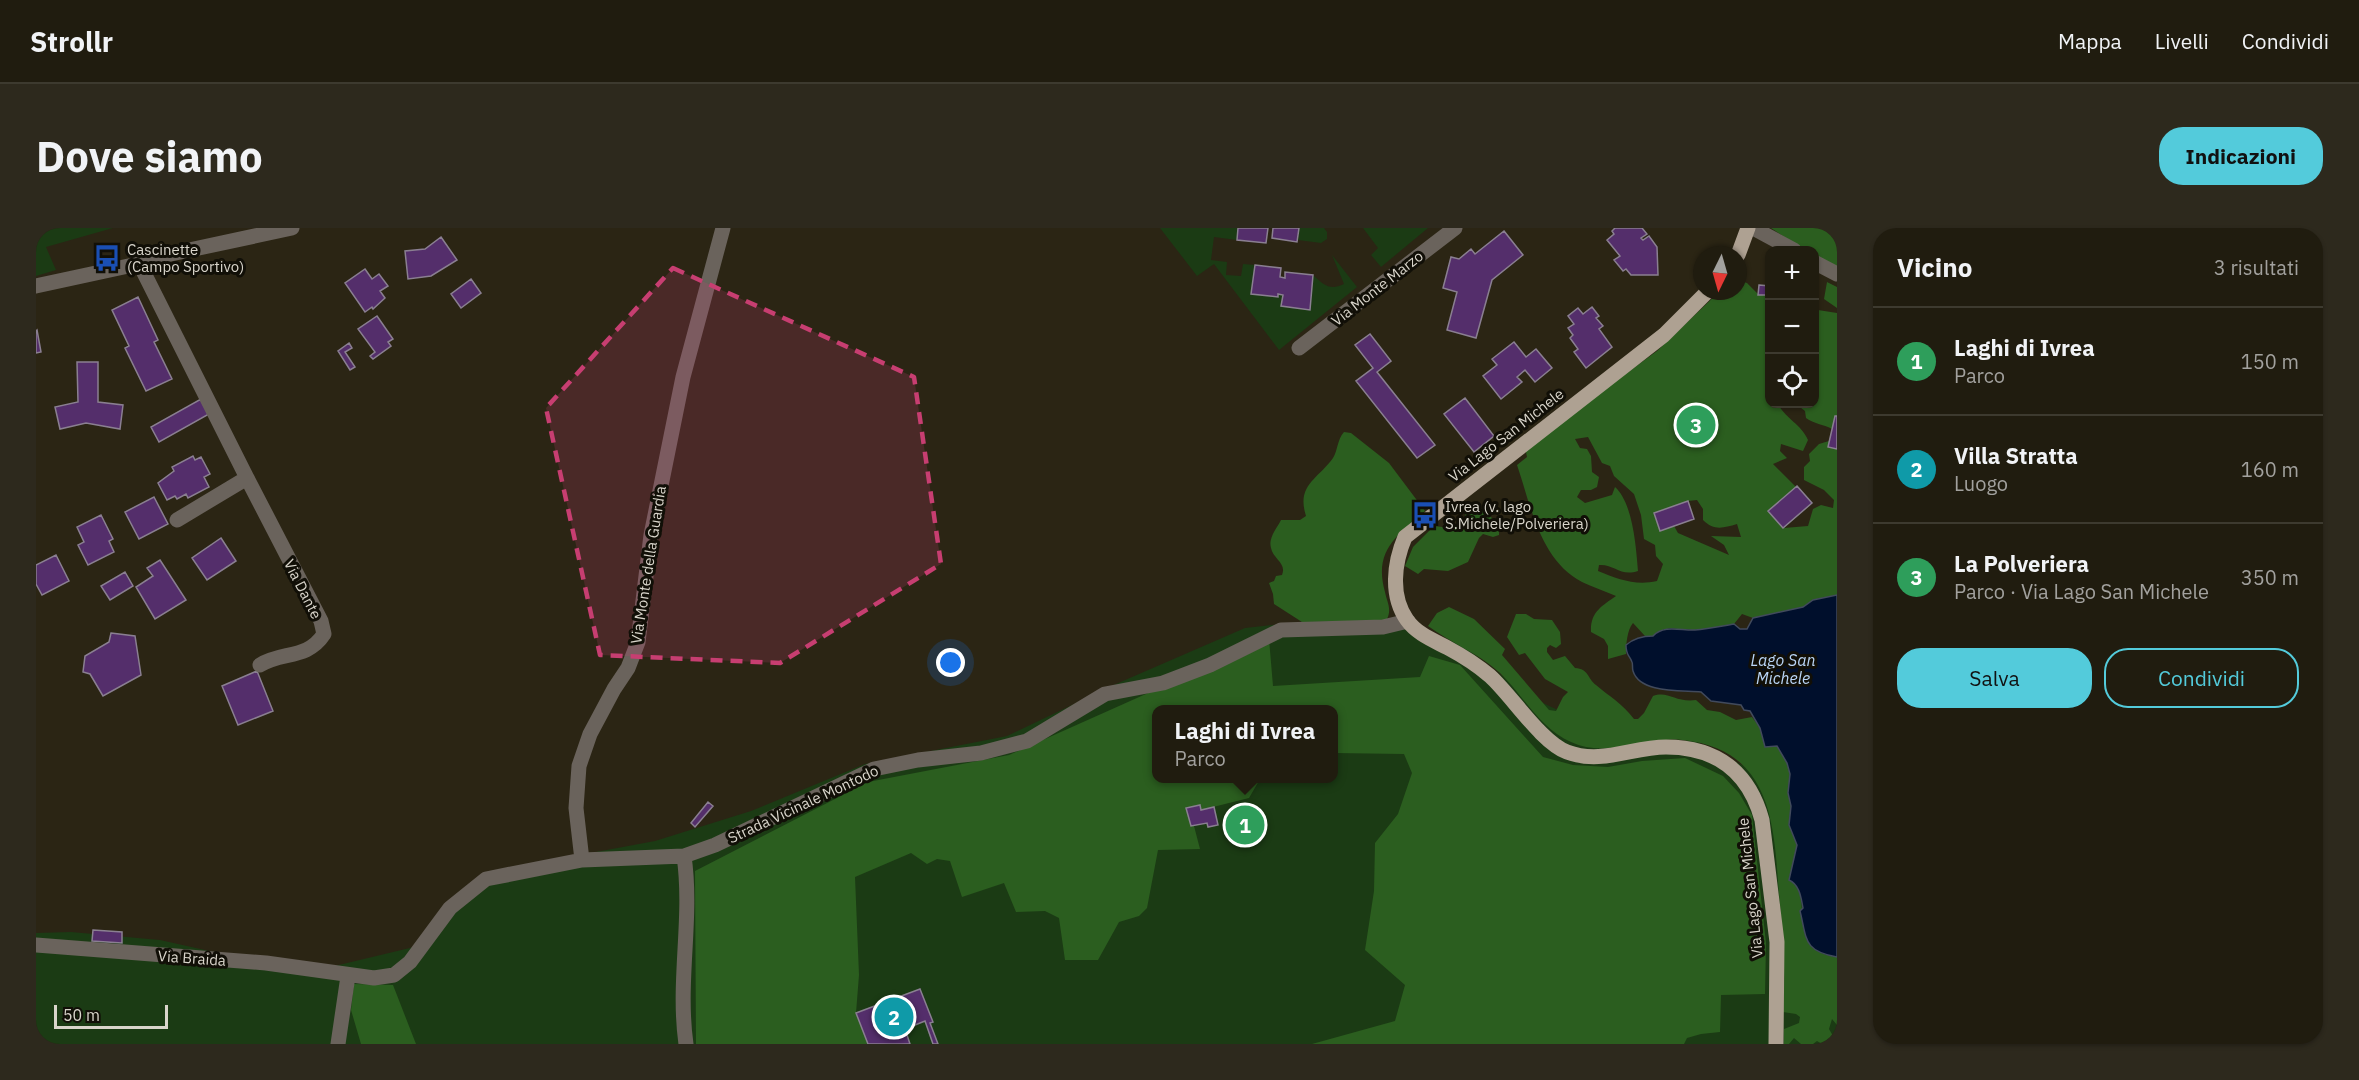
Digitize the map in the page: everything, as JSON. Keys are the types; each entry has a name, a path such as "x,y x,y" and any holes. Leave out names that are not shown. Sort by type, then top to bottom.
{"main road":[{"path":"1742,246 1748,228"},
{"name":"Via Lago San Michele","path":"1699,300 1664,334 1406,537 1399,551 1395,589 1408,621 1424,636 1469,660 1490,676 1551,742 1567,752 1588,757 1605,757 1666,747 1693,750 1711,755 1729,765 1747,783 1757,802 1762,820 1777,942 1776,1044"}],"street":[{"path":"36,286 133,265 138,261 292,228"},
{"name":"Via Monte della Guardia","path":"582,860 576,808 579,766 591,734 614,689 628,668 638,642 651,536 683,377 723,228"},
{"name":"Via Monte Marzo","path":"1299,348 1455,228"},
{"path":"1753,228 1787,246"},
{"name":"Via Dante","path":"138,261 321,621 324,634 317,645 296,655 271,658 260,665"},
{"path":"1819,264 1837,274"},
{"path":"177,520 247,478"},
{"name":"Strada Vicinale Montodo","path":"582,860 684,856 715,845 874,769 918,760 981,753 1027,741 1105,694 1163,683 1210,665 1281,630 1383,627 1408,621"},
{"path":"684,856 688,884 683,1021 686,1044"},
{"name":"Via Braida","path":"36,945 266,963 348,976 374,978 394,975 410,962 450,908 486,879 582,860"},
{"path":"338,1044 348,976"}],"highlighted area":[{"path":"673,268 914,377 941,564 780,663 600,655 546,408"}],"green space":[{"path":"36,228 113,228 46,247 56,270 36,276"},
{"path":"1160,228 1238,228 1237,240 1214,237 1211,260 1227,262 1226,275 1241,276 1243,264 1255,265 1252,294 1277,297 1278,294 1283,295 1282,306 1309,309 1313,275 1327,286 1335,287 1344,284 1332,255 1357,287 1279,350 1214,264 1197,276"},
{"path":"1299,228 1324,228 1327,232 1327,239 1321,243 1298,240"},
{"path":"1363,228 1428,228 1381,267 1371,255 1378,248"},
{"path":"1771,228 1837,228 1837,269 1819,258 1819,246 1798,246"},
{"path":"1827,282 1837,287 1837,308 1824,299"},
{"path":"1747,283 1758,294 1765,295 1765,408 1781,408 1808,440 1803,451 1781,444 1780,451 1787,458 1773,464 1812,503 1784,528 1808,526 1813,509 1821,505 1833,508 1834,500 1824,490 1804,480 1804,467 1810,461 1809,454 1819,444 1829,441 1832,429 1806,418 1805,411 1801,408 1819,408 1819,310 1837,313 1837,595 1813,600 1803,607 1774,615 1753,618 1742,614 1734,624 1705,629 1668,629 1657,632 1653,636 1645,636 1633,623 1628,634 1626,654 1608,659 1608,646 1604,639 1591,632 1591,625 1598,610 1616,596 1582,582 1556,560 1539,531 1517,465 1527,457 1525,447 1657,351 1711,300 1747,300","holes":["1588,437 1602,463 1610,466 1614,476 1634,494 1641,515 1644,539 1655,545 1656,556 1663,564 1657,581 1634,582 1598,571 1599,565 1627,572 1638,571 1630,514 1621,494 1615,487 1612,495 1585,503 1577,497 1581,490 1591,490 1597,487 1599,477 1592,472 1591,456 1587,449 1580,448 1575,439","1697,500 1703,509 1703,520 1711,526 1719,528 1737,524 1741,537 1711,536 1724,545 1729,555 1678,533 1674,526 1694,519 1688,501"]},
{"path":"1344,432 1351,433 1389,463 1425,511 1397,536 1385,554 1382,577 1389,609 1387,619 1383,621 1302,622 1274,604 1269,583 1274,581 1276,576 1282,575 1283,567 1272,552 1270,544 1273,533 1281,520 1300,520 1306,516 1304,497 1306,490 1333,458"},
{"path":"1475,505 1484,510 1499,525 1499,535 1493,537 1483,534 1468,562 1448,571 1424,569 1418,574 1405,566 1413,547 1434,526 1451,528 1465,522 1465,511"},
{"path":"1449,607 1474,619 1505,649 1502,655 1549,710 1556,711 1568,692 1545,679 1525,653 1519,655 1507,637 1516,614 1526,614 1534,619 1552,620 1560,632 1561,644 1556,648 1550,645 1547,648 1553,660 1565,656 1575,668 1585,672 1634,719 1638,719 1644,713 1653,696 1658,695 1696,700 1707,710 1720,712 1736,720 1752,717 1760,728 1765,747 1777,746 1787,763 1790,774 1789,825 1797,845 1789,880 1794,882 1800,893 1805,936 1832,956 1837,957 1837,1025 1832,1019 1829,1029 1837,1039 1837,1044 1822,1044 1817,1041 1813,1044 1801,1044 1794,1038 1789,1044 1784,1044 1784,1029 1799,1023 1800,1017 1783,1012 1784,953 1774,842 1770,817 1762,794 1751,774 1734,758 1712,746 1682,740 1598,748 1585,747 1560,736 1541,720 1500,673 1428,626 1437,613"},
{"path":"1366,615 1461,644 1528,696 1622,740 1695,741 1752,770 1837,942 1837,1044 36,1044 36,933 71,932 160,940 241,958 322,969 414,947 481,880 542,862 655,841 751,811 865,764 1007,736 1116,684 1245,628"},
{"path":"1269,639 1273,686 1420,677 1429,656 1460,665 1543,757 1573,765 1608,767 1642,761 1685,758 1723,776 1739,793 1752,815 1766,943 1765,994 1721,995 1720,1032 1687,1038 1684,1044 1312,1044 1395,1021 1405,985 1365,950 1374,891 1375,843 1398,814 1412,773 1404,754 1338,753 1338,705 1152,705 1152,783 1258,783 1249,798 1201,810 1199,805 1187,808 1200,849 1158,850 1147,908 1139,916 1119,922 1098,960 1065,960 1059,918 1045,911 1016,912 1004,883 962,897 950,861 937,859 927,864 911,853 855,877 859,975 856,1013 868,1044 696,1044 695,871 868,782 1009,755"},
{"path":"354,984 393,985 416,1044 361,1044 351,1010"}],"water":[{"name":"Lago San Michele","path":"1837,595 1837,957 1818,951 1808,942 1800,911 1803,908 1799,892 1796,885 1789,880 1797,845 1789,825 1790,774 1787,763 1777,746 1765,747 1760,728 1750,711 1744,710 1741,705 1711,701 1701,692 1663,689 1644,684 1633,671 1626,645 1635,639 1653,636 1657,632 1668,629 1695,630 1734,624 1740,629 1747,629 1753,618 1803,607 1813,600"}],"building":[{"path":"1238,228 1268,228 1266,243 1237,240"},
{"path":"1273,228 1299,228 1297,242 1272,238"},
{"path":"1615,228 1642,228 1647,234 1641,238 1643,240 1649,236 1657,247 1658,275 1631,275 1626,269 1623,271 1614,260 1620,256 1607,240 1614,234 1612,231"},
{"path":"1504,231 1523,255 1492,280 1476,338 1447,330 1457,292 1443,288 1451,257 1459,259 1471,249 1475,254"},
{"path":"441,237 457,260 431,276 408,279 405,251 425,249"},
{"path":"1255,265 1281,268 1280,277 1285,278 1285,272 1313,275 1310,310 1281,306 1283,295 1278,294 1278,297 1251,294"},
{"path":"365,269 372,279 379,274 388,286 380,291 385,298 373,309 372,307 365,312 345,283"},
{"path":"471,279 481,293 461,308 451,294"},
{"path":"1759,285 1765,286 1765,295 1758,295"},
{"path":"138,297 158,340 154,342 172,379 146,391 125,348 129,346 112,310"},
{"path":"1592,307 1599,316 1596,318 1603,326 1599,329 1612,347 1586,368 1574,352 1578,349 1570,338 1573,335 1568,328 1574,324 1568,316 1578,308 1583,314"},
{"path":"377,316 393,339 388,342 391,346 373,359 370,356 375,352 358,329"},
{"path":"36,331 41,352 36,353"},
{"path":"1370,334 1391,361 1377,372 1435,445 1417,458 1356,381 1373,368 1355,345"},
{"path":"1514,342 1526,357 1536,349 1552,368 1535,382 1525,370 1517,377 1522,382 1501,399 1483,376 1497,365 1492,359"},
{"path":"349,343 352,348 345,352 355,367 350,370 338,351"},
{"path":"77,362 98,362 98,402 123,405 120,429 86,423 60,429 55,407 78,402"},
{"path":"1465,398 1494,436 1474,452 1444,414"},
{"path":"201,399 209,414 159,442 151,427"},
{"path":"1835,416 1837,416 1837,449 1828,447"},
{"path":"193,456 195,460 201,457 210,474 204,477 209,487 188,498 186,494 177,499 175,496 167,500 158,483 174,471 172,467"},
{"path":"1797,486 1812,503 1783,528 1768,511"},
{"path":"154,497 168,524 139,539 125,512"},
{"path":"1688,501 1694,519 1660,531 1654,513"},
{"path":"101,515 113,539 109,541 114,552 88,565 78,545 84,542 77,527"},
{"path":"221,538 236,561 207,580 192,558"},
{"path":"56,555 69,581 42,595 36,584 36,565"},
{"path":"160,560 186,600 155,619 136,587 153,576 147,568"},
{"path":"125,572 133,586 110,600 101,586"},
{"path":"111,633 135,636 141,675 103,696 90,674 83,672 85,656 109,642"},
{"path":"257,671 273,711 238,725 222,686"},
{"path":"708,802 713,806 695,827 691,823"},
{"path":"1200,805 1201,810 1214,807 1218,825 1208,827 1207,823 1191,826 1186,808"},
{"path":"93,930 122,932 122,943 92,941"},
{"path":"920,989 933,1022 930,1023 938,1044 933,1044 925,1021 905,1029 910,1044 868,1044 856,1013"}],"place":[{"name":"Cascinette (Campo Sportivo)","path":"107,258"},
{"name":"La Polveriera","path":"1696,425"},
{"name":"Ivrea (v. lago S.Michele/Polveriera)","path":"1425,515"},
{"name":"Laghi di Ivrea","path":"1245,825"},
{"name":"Villa Stratta","path":"894,1017"}]}
